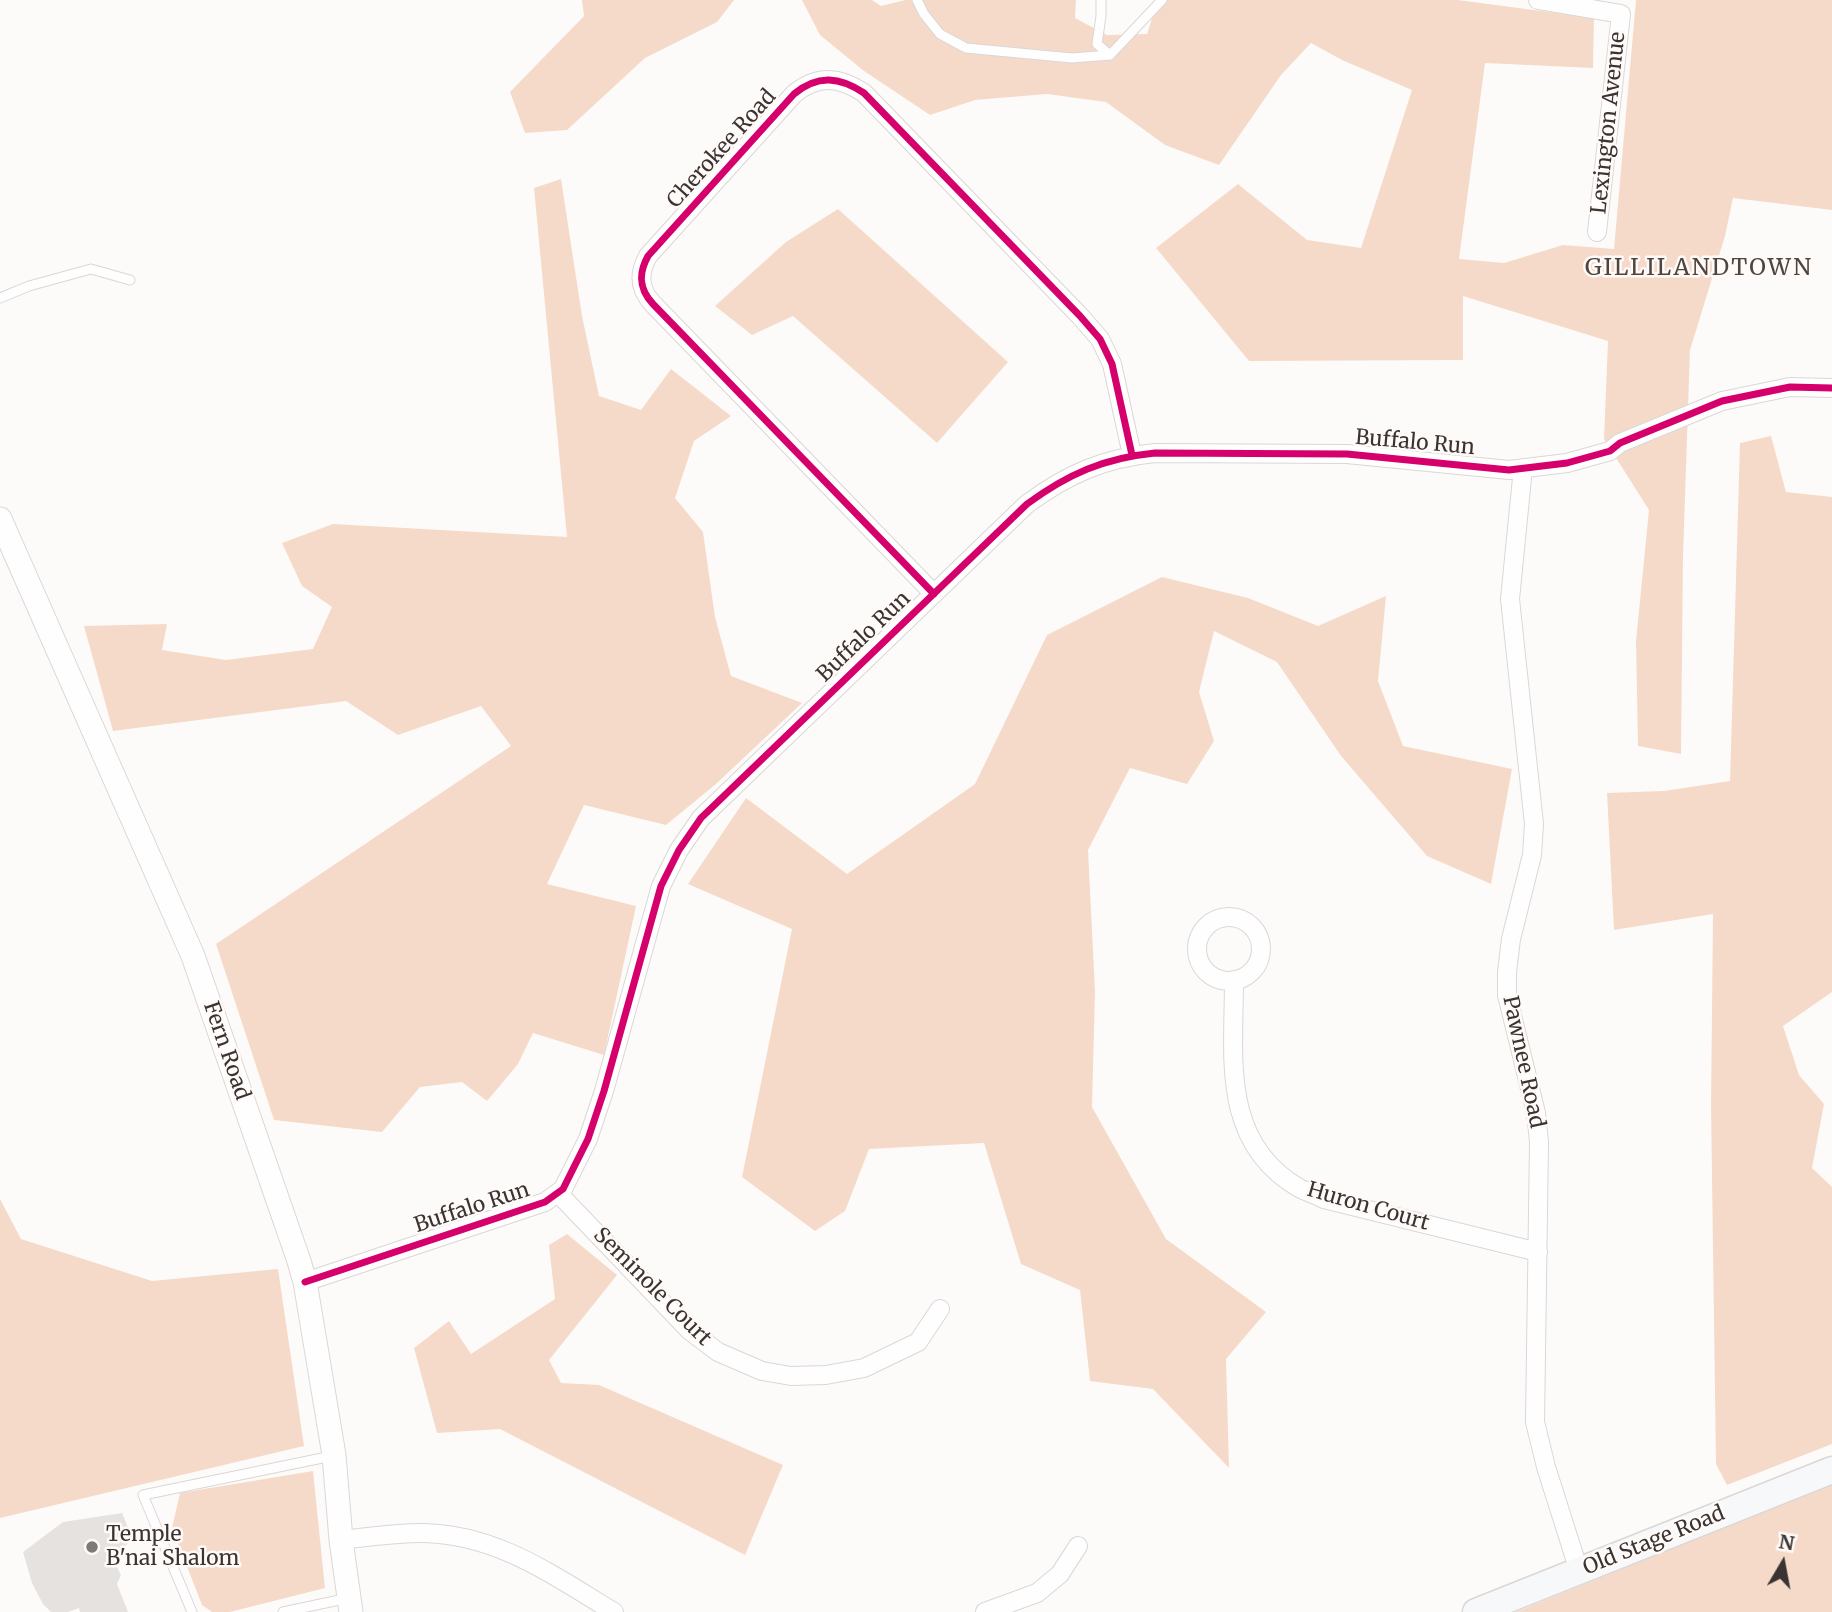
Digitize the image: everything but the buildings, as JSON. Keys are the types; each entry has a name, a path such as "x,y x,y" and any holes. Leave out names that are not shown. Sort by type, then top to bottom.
{"main road":[{"name":"Old Stage Road","path":"1476,1612 1832,1470"}],"street":[{"name":"Lexington Avenue","path":"1538,0 1621,14 1597,232"},
{"name":"Cherokee Road","path":"934,594 653,304 641,286 640,276 648,256 801,88 815,81 841,80 864,93 1080,316 1100,339 1112,364 1132,455"},
{"name":"Buffalo Run","path":"305,1282 545,1202 563,1189 588,1139 661,886 678,850 701,818 1027,504 1048,488 1089,467 1132,455 1166,452 1347,454 1509,470 1567,463 1610,451 1620,443 1722,401 1790,387 1832,388"},
{"name":"Pawnee Road","path":"1523,468 1510,598 1534,824 1532,855 1511,939 1507,995 1536,1113 1539,1143 1535,1422 1546,1467 1579,1571"},
{"name":"Fern Road","path":"0,519 193,956 305,1282 334,1455 350,1605"},
{"name":"Huron Court","path":"1234,980 1234,1077 1237,1101 1251,1139 1277,1171 1299,1187 1324,1199 1538,1252"},
{"name":"Seminole Court","path":"558,1193 690,1331 718,1352 762,1371 791,1376 826,1376 864,1368 918,1342 940,1309"},
{"path":"341,1540 424,1533 473,1540 521,1557 614,1612"},
{"path":"985,1612 1037,1593 1060,1574 1078,1546"}],"lane":[{"path":"917,0 940,34 966,48 1072,58 1110,55 1162,0"},
{"path":"1101,0 1097,44 1110,55"},
{"path":"0,298 29,286 91,269 130,280"},
{"path":"192,1612 143,1495 334,1455"},
{"path":"283,1612 350,1605"}],"shaded area":[{"path":"582,0 734,0 717,22 645,58 567,130 525,133 510,92 584,16"},
{"path":"802,0 872,0 881,6 905,0 1076,0 1075,18 1107,35 1147,34 1158,0 1458,0 1594,18 1593,68 1485,63 1459,259 1504,263 1563,245 1614,249 1636,0 1832,0 1832,210 1733,198 1725,236 1690,350 1683,556 1681,754 1638,746 1636,641 1649,510 1604,439 1608,341 1463,296 1463,360 1249,361 1156,248 1238,184 1307,240 1361,248 1412,90 1342,60 1311,43 1281,75 1219,165 1165,145 1106,102 1047,94 975,100 930,115 864,71 820,35"},
{"path":"561,179 582,316 599,396 641,410 671,369 731,416 694,441 675,498 703,532 715,617 731,676 802,703 716,784 666,825 584,805 547,884 636,906 604,1055 533,1033 518,1064 487,1101 462,1082 420,1087 382,1132 274,1120 216,944 511,746 481,706 398,735 346,701 113,731 84,626 167,624 162,650 226,660 313,649 332,607 302,586 282,543 333,524 567,537 534,188"},
{"path":"838,209 1008,362 937,443 793,316 752,335 715,306 786,242"},
{"path":"1771,436 1786,492 1832,497 1832,992 1783,1026 1799,1075 1824,1104 1812,1168 1832,1187 1832,1444 1727,1485 1716,1464 1711,1105 1713,914 1614,930 1607,793 1664,791 1730,781 1740,443"},
{"path":"1162,577 1248,598 1318,626 1386,596 1378,681 1403,746 1512,769 1491,884 1427,856 1341,756 1277,662 1214,631 1199,692 1214,741 1187,784 1130,768 1088,850 1095,991 1092,1107 1166,1239 1266,1312 1226,1359 1229,1468 1153,1389 1090,1381 1080,1290 1021,1264 984,1143 869,1149 845,1211 815,1231 742,1177 792,929 688,884 746,798 847,874 975,784 1047,635"},
{"path":"0,1199 21,1239 152,1281 278,1269 304,1446 0,1518"},
{"path":"567,1234 617,1275 549,1360 561,1383 599,1385 783,1465 745,1555 500,1429 437,1433 414,1348 449,1321 471,1354 555,1299 549,1245"},
{"path":"313,1471 325,1588 230,1612 212,1612 202,1605 172,1528 180,1493"},
{"path":"1832,1484 1832,1612 1516,1612"}],"cycle path":[{"path":"934,594 653,304 643,287 641,275 648,256 794,94 812,83 829,80 838,81 864,93 1080,316 1100,339 1112,364 1132,455"},
{"path":"305,1282 545,1202 563,1189 588,1139 604,1091 661,886 679,850 701,818 1027,504 1057,484 1103,463 1155,453 1347,454 1509,470 1567,463 1610,451 1620,443 1722,401 1790,387 1832,388"}],"place":[{"name":"Temple B'nai Shalom","path":"92,1547"}],"district":[{"name":"GILLILANDTOWN","path":"1699,268"}]}
